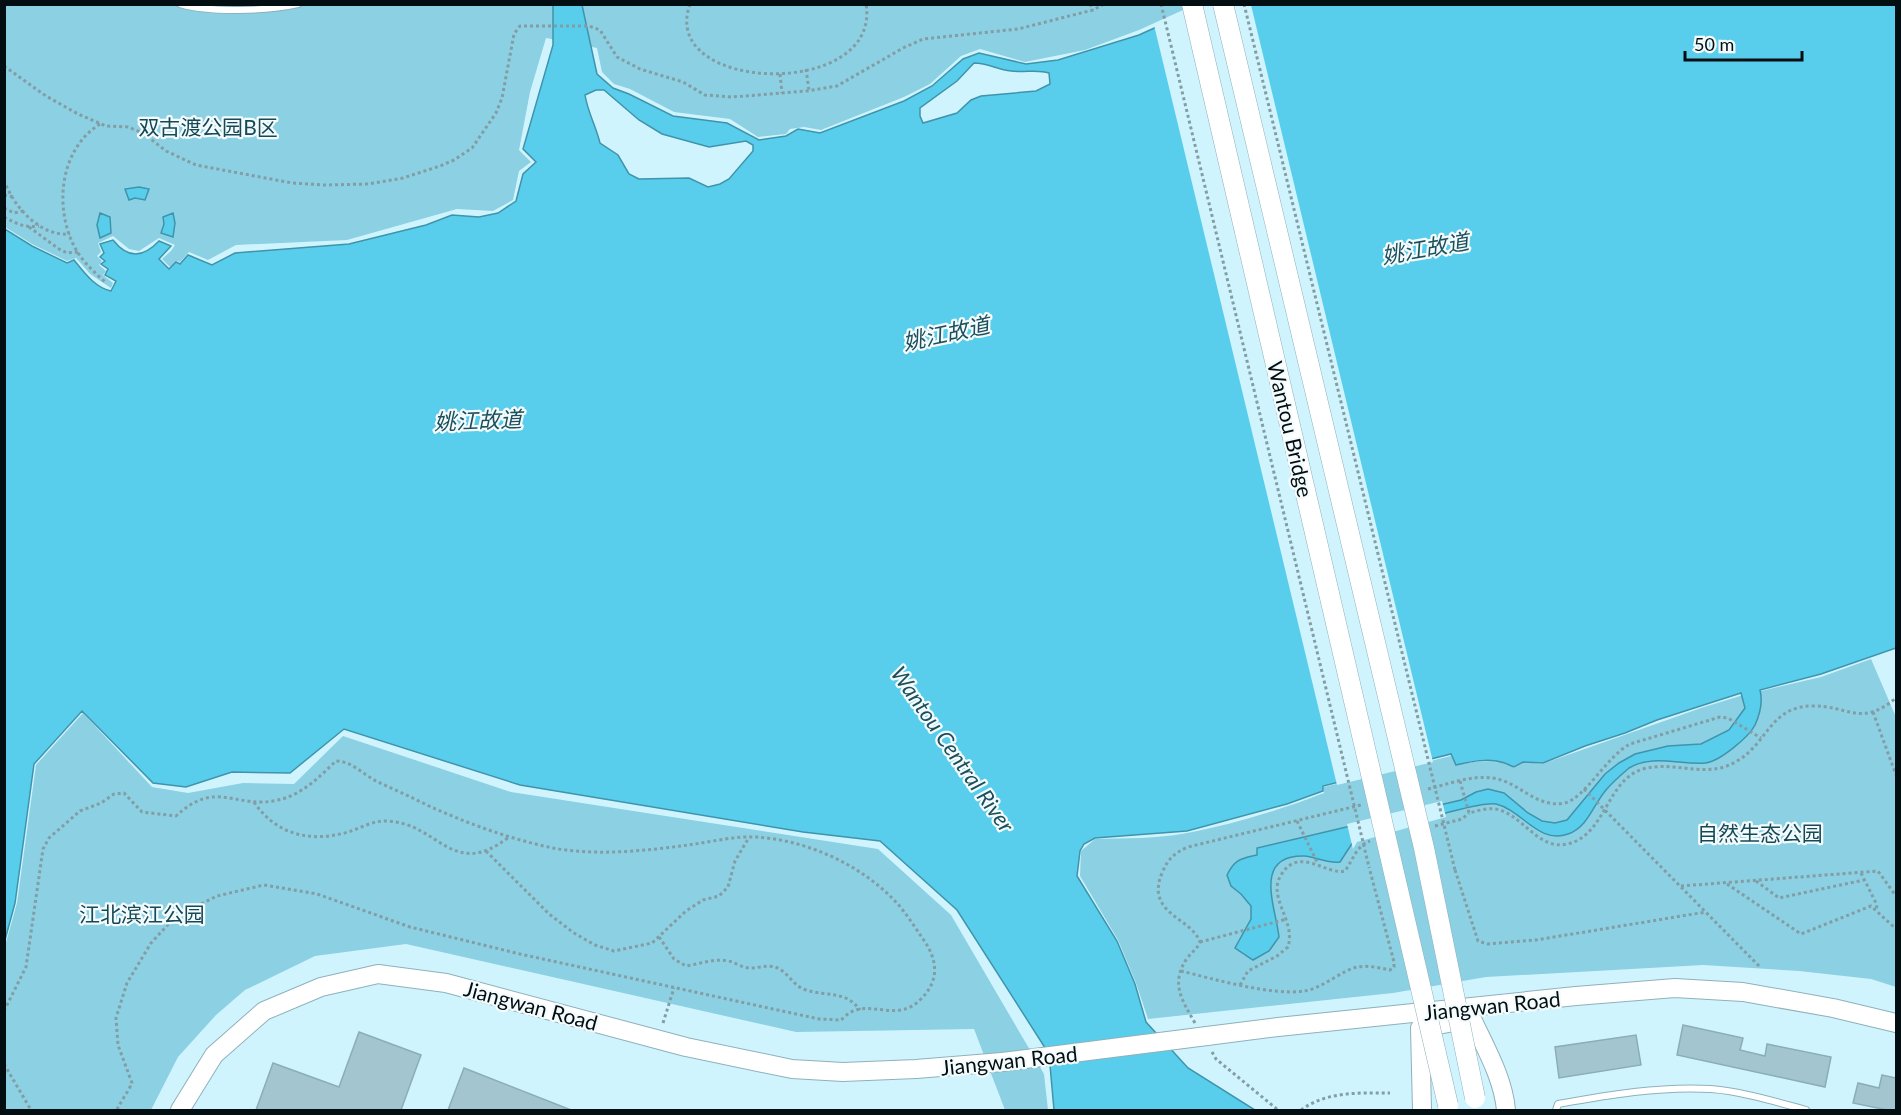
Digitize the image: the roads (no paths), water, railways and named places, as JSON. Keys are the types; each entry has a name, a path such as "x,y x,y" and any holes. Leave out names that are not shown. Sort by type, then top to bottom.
{"main road":[{"name":"Wantou Bridge","path":"1192,4 1383,847 1448,1105"},
{"name":"Wantou Bridge","path":"1223,4 1424,848 1475,1098"}],"street":[{"name":"Jiangwan Road","path":"180,1110 214,1056 264,1011 321,987 378,974 447,982 658,1040 736,1058 792,1069 843,1072 1002,1062 1278,1027 1675,988 1743,992 1833,1008 1896,1023"},
{"path":"1422,1110 1420,1028 1472,1019 1496,1069 1505,1098 1506,1110"}],"lane":[{"path":"180,4 195,9 225,10 285,8 298,4"},
{"path":"1556,1110 1558,1104 1646,1091 1712,1089 1806,1110"}],"water":[{"path":"553,5 582,5 597,74 613,88 673,116 727,123 759,140 786,136 798,129 820,133 904,101 932,86 963,59 979,53 1026,64 1058,60 1139,35 1205,5 1896,5 1896,648 1821,674 1760,690 1760,708 1755,725 1747,736 1733,748 1711,762 1657,761 1629,768 1601,796 1581,826 1568,834 1548,835 1505,807 1486,804 1355,839 1340,862 1304,856 1288,858 1278,864 1272,874 1272,898 1279,937 1269,951 1253,960 1235,948 1251,919 1251,906 1231,886 1227,875 1239,861 1257,855 1257,848 1461,800 1488,789 1504,793 1528,813 1542,821 1555,823 1567,820 1605,774 1635,754 1668,746 1701,744 1729,730 1745,708 1741,693 1657,720 1543,763 1523,762 1514,767 1485,760 1456,765 1451,754 1323,786 1323,791 1287,804 1187,831 1095,838 1084,844 1080,851 1077,876 1117,941 1135,984 1146,1022 1188,1068 1255,1110 1054,1110 1049,1054 957,910 880,841 803,832 520,785 344,729 290,773 232,772 186,787 153,783 82,711 34,764 15,903 5,940 5,229 32,246 67,263 74,260 95,283 111,291 116,281 105,275 108,269 101,264 105,261 100,257 104,253 100,244 113,240 124,251 136,254 147,251 159,241 171,246 159,259 169,269 176,262 180,264 188,255 212,265 235,253 349,244 426,225 452,215 479,217 498,213 516,201 523,174 536,162 523,149 553,45","holes":["974,63 1006,70 1049,73 1050,84 1036,91 981,96 971,100 957,113 923,123 920,108 957,81","596,90 604,90 639,120 662,134 709,147 746,141 753,145 753,151 729,179 708,187 689,178 639,179 629,174 618,155 600,143 585,95"]},
{"path":"139,187 149,189 145,200 135,198 129,200 125,189"},
{"path":"100,213 110,217 111,233 100,238 97,225"},
{"path":"173,213 175,223 173,237 161,233 164,224 163,217"}],"park label":[{"name":"双古渡公园B区","path":"208,126"},
{"name":"自然生态公园","path":"1760,832"},
{"name":"江北滨江公园","path":"142,913"}],"water label":[{"name":"姚江故道","path":"1425,248"},
{"name":"姚江故道","path":"946,333"},
{"name":"姚江故道","path":"478,420"},
{"name":"Wantou Central River","path":"953,749"}]}
